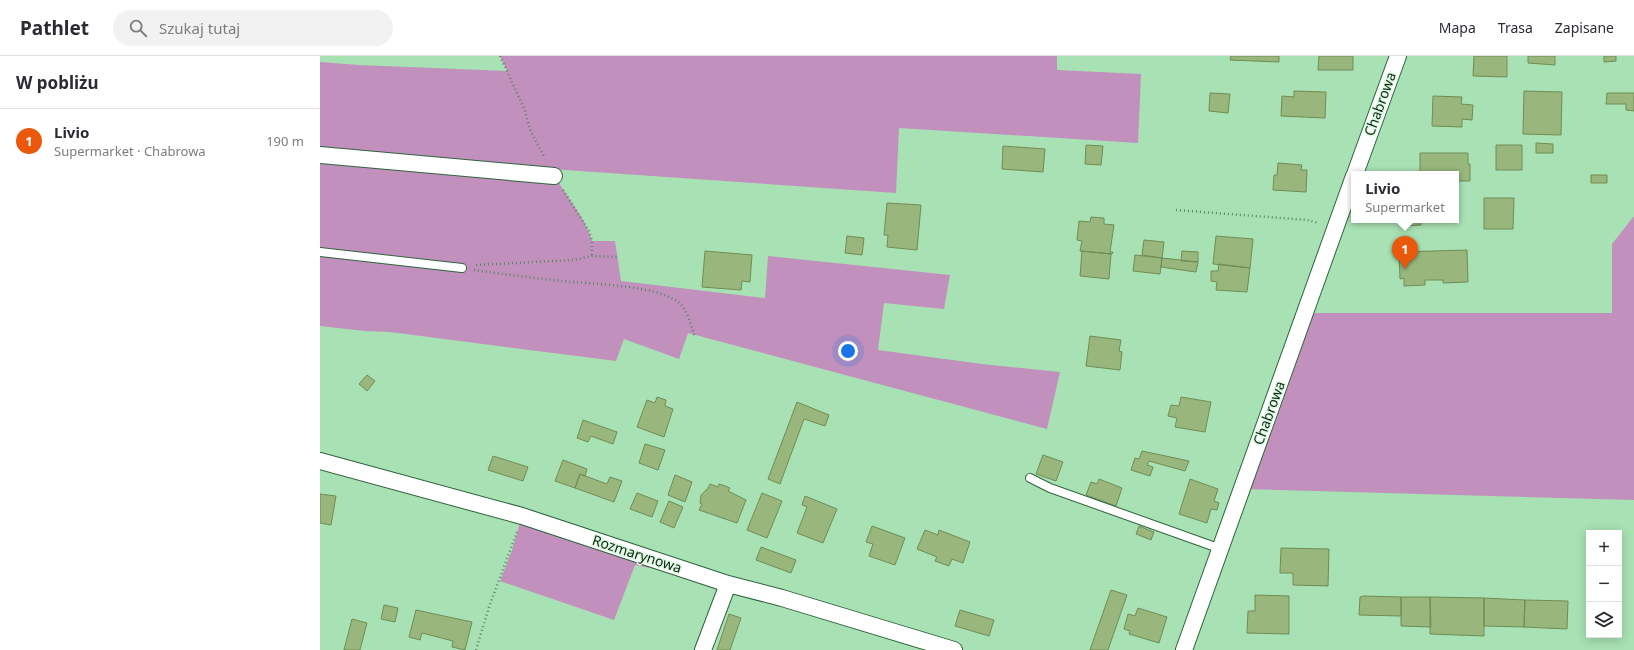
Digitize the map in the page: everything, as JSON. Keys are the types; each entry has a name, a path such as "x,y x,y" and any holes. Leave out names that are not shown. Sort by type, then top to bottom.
{"street":[{"name":"Chabrowa","path":"1355,171 1398,56"},
{"path":"320,155 554,176"},
{"name":"Chabrowa","path":"1184,650 1351,184"},
{"name":"Rozmarynowa","path":"320,461 522,516 728,584 782,598 954,650"},
{"path":"703,650 728,584"}],"lane":[{"path":"320,252 462,268"},
{"path":"1030,478 1050,488 1221,549"}],"path":[{"path":"1176,210 1307,220 1325,224 1335,229"},
{"path":"462,268 472,265 573,260 592,256 618,257"},
{"path":"462,268 561,281 630,287 665,295 680,303 687,315 694,335"},
{"path":"476,650 489,607 512,550 522,516"}],"shaded area":[{"path":"500,56 1057,56 1057,70 1141,74 1138,143 899,128 896,193 551,169 579,214 589,232 592,241 615,241 621,281 765,298 768,256 950,275 944,309 884,303 878,350 982,364 1060,372 1047,429 688,333 679,359 624,339 616,361 390,332 320,326 320,62 507,71"},
{"path":"1634,216 1634,500 1243,489 1305,313 1612,313 1612,244"},
{"path":"522,516 728,584 635,565 614,620 500,581 512,550"}],"building":[{"path":"1231,56 1279,56 1279,62 1230,60"},
{"path":"1319,56 1353,56 1353,70 1318,70"},
{"path":"1474,56 1507,56 1507,77 1473,76"},
{"path":"1528,56 1555,56 1555,65 1528,63"},
{"path":"1604,56 1616,56 1616,61 1604,62"},
{"path":"1294,91 1326,92 1325,118 1281,116 1282,96 1294,97"},
{"path":"1524,91 1562,92 1561,135 1523,134"},
{"path":"1210,93 1230,94 1228,113 1209,111"},
{"path":"1607,93 1634,93 1634,111 1626,110 1626,104 1606,104"},
{"path":"1433,96 1462,97 1461,104 1473,105 1472,120 1462,119 1462,127 1432,126"},
{"path":"1536,143 1553,144 1553,153 1536,153"},
{"path":"1086,145 1103,146 1101,165 1085,164"},
{"path":"1496,145 1522,145 1522,170 1496,170"},
{"path":"1003,146 1045,149 1043,172 1002,169"},
{"path":"1420,153 1468,153 1468,164 1470,164 1470,181 1459,181 1459,171 1420,171"},
{"path":"1278,163 1302,165 1301,170 1307,170 1306,192 1273,190 1274,175 1277,175"},
{"path":"1591,175 1607,175 1607,183 1591,183"},
{"path":"1484,198 1514,198 1513,229 1484,229"},
{"path":"887,203 921,205 917,250 887,247 888,235 884,235"},
{"path":"1091,217 1104,218 1104,224 1114,225 1110,252 1113,252 1112,254 1080,251 1082,241 1077,240 1079,221 1090,222"},
{"path":"1402,223 1421,223 1421,225 1402,226"},
{"path":"847,236 864,238 862,255 845,253"},
{"path":"1216,236 1253,239 1250,268 1213,264"},
{"path":"1144,240 1164,242 1162,258 1142,255"},
{"path":"1467,250 1468,282 1443,283 1443,280 1425,280 1425,285 1404,286 1404,278 1400,279 1399,252"},
{"path":"705,251 752,255 750,282 742,281 741,290 702,287"},
{"path":"1082,251 1111,254 1109,279 1080,276"},
{"path":"1182,251 1198,252 1198,262 1181,261"},
{"path":"1135,255 1162,258 1160,274 1133,271"},
{"path":"1162,258 1198,262 1196,272 1161,267"},
{"path":"1219,264 1250,268 1247,292 1216,290 1217,282 1211,281 1211,271 1218,271"},
{"path":"1090,336 1121,340 1119,351 1122,352 1120,370 1086,366"},
{"path":"367,375 375,381 367,391 359,384"},
{"path":"657,397 666,400 665,406 673,409 664,437 637,427 647,400 655,403"},
{"path":"1181,397 1211,402 1205,432 1175,427 1177,418 1168,416 1171,405 1179,406"},
{"path":"797,402 829,415 825,426 804,419 780,484 768,479"},
{"path":"583,420 617,432 613,444 591,436 588,442 577,438"},
{"path":"645,444 665,450 658,470 639,463"},
{"path":"1142,451 1189,461 1185,471 1149,461 1147,465 1153,467 1150,476 1131,470 1135,458 1139,459"},
{"path":"1043,455 1063,462 1056,481 1036,474"},
{"path":"493,456 528,467 523,481 488,470"},
{"path":"563,460 587,469 585,476 580,474 575,488 555,481"},
{"path":"580,474 607,484 610,477 622,481 614,502 575,488"},
{"path":"675,475 692,482 685,502 668,495"},
{"path":"1099,479 1122,488 1116,506 1086,495 1091,482 1097,484"},
{"path":"1190,479 1218,489 1214,501 1219,503 1217,510 1211,509 1207,523 1179,514"},
{"path":"710,484 718,487 719,484 730,488 728,491 746,500 737,523 699,510 702,504 700,503 701,495 707,490"},
{"path":"637,493 658,501 652,517 630,509"},
{"path":"762,493 782,501 767,538 747,530"},
{"path":"320,494 336,496 331,525 320,523"},
{"path":"805,496 837,509 823,543 797,533 807,507 802,505"},
{"path":"669,501 683,507 674,528 660,522"},
{"path":"872,526 905,538 895,565 869,556 873,544 866,542"},
{"path":"1139,526 1154,532 1151,540 1136,534"},
{"path":"925,530 938,535 939,530 970,542 963,563 952,559 949,566 935,561 937,557 917,549"},
{"path":"761,547 796,560 791,573 756,560"},
{"path":"1281,548 1329,549 1328,586 1293,585 1293,573 1280,573"},
{"path":"1111,590 1127,595 1108,650 1090,650"},
{"path":"1255,595 1289,596 1289,634 1247,633 1248,611 1255,611"},
{"path":"1360,597 1401,597 1401,616 1359,615"},
{"path":"1401,597 1430,597 1431,627 1401,626"},
{"path":"1430,597 1484,598 1484,636 1430,634"},
{"path":"1484,598 1525,600 1524,627 1484,626"},
{"path":"1525,600 1568,601 1567,629 1524,627"},
{"path":"384,605 398,608 395,622 381,619"},
{"path":"1138,608 1167,617 1159,643 1129,634 1130,631 1124,629 1128,614 1135,616"},
{"path":"416,610 472,622 465,650 452,647 453,641 422,633 420,640 409,637"},
{"path":"960,610 994,620 989,636 955,626"},
{"path":"729,614 741,618 730,650 717,650"},
{"path":"352,619 367,623 360,650 344,650"}],"place":[{"name":"Livio","path":"1405,269"}]}
